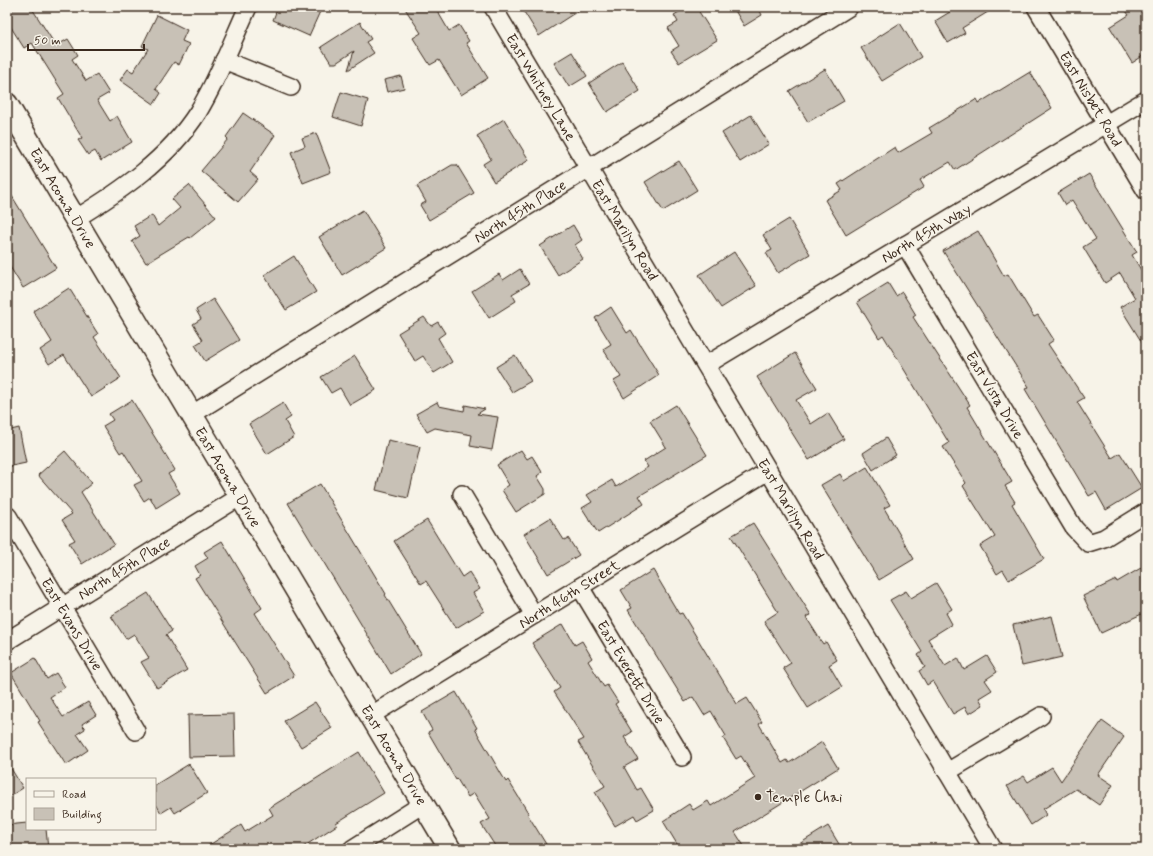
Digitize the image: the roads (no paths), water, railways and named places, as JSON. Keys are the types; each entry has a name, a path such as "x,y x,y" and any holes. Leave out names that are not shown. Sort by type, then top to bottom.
{"street":[{"path":"74,219 131,183 154,163 197,112 224,60 248,7"},
{"name":"East Whitney Lane","path":"493,7 589,168"},
{"name":"North 45th Place","path":"191,415 849,7"},
{"name":"East Nisbet Road","path":"1036,7 1146,191"},
{"path":"224,60 290,87"},
{"name":"North 45th Way","path":"706,365 1146,100"},
{"name":"East Acoma Drive","path":"7,104 450,849"},
{"name":"East Marilyn Road","path":"589,168 993,849"},
{"name":"East Vista Drive","path":"905,245 1074,528 1088,543 1104,538 1146,512"},
{"name":"North 46th Street","path":"370,716 768,471"},
{"path":"462,494 534,616"},
{"name":"North 45th Place","path":"7,641 241,496"},
{"name":"East Evans Drive","path":"8,516 136,731"},
{"name":"East Everett Drive","path":"580,587 682,756"},
{"path":"947,772 1041,716"},
{"path":"352,849 423,804"}],"place":[{"name":"Temple Chai","path":"758,797"}]}
